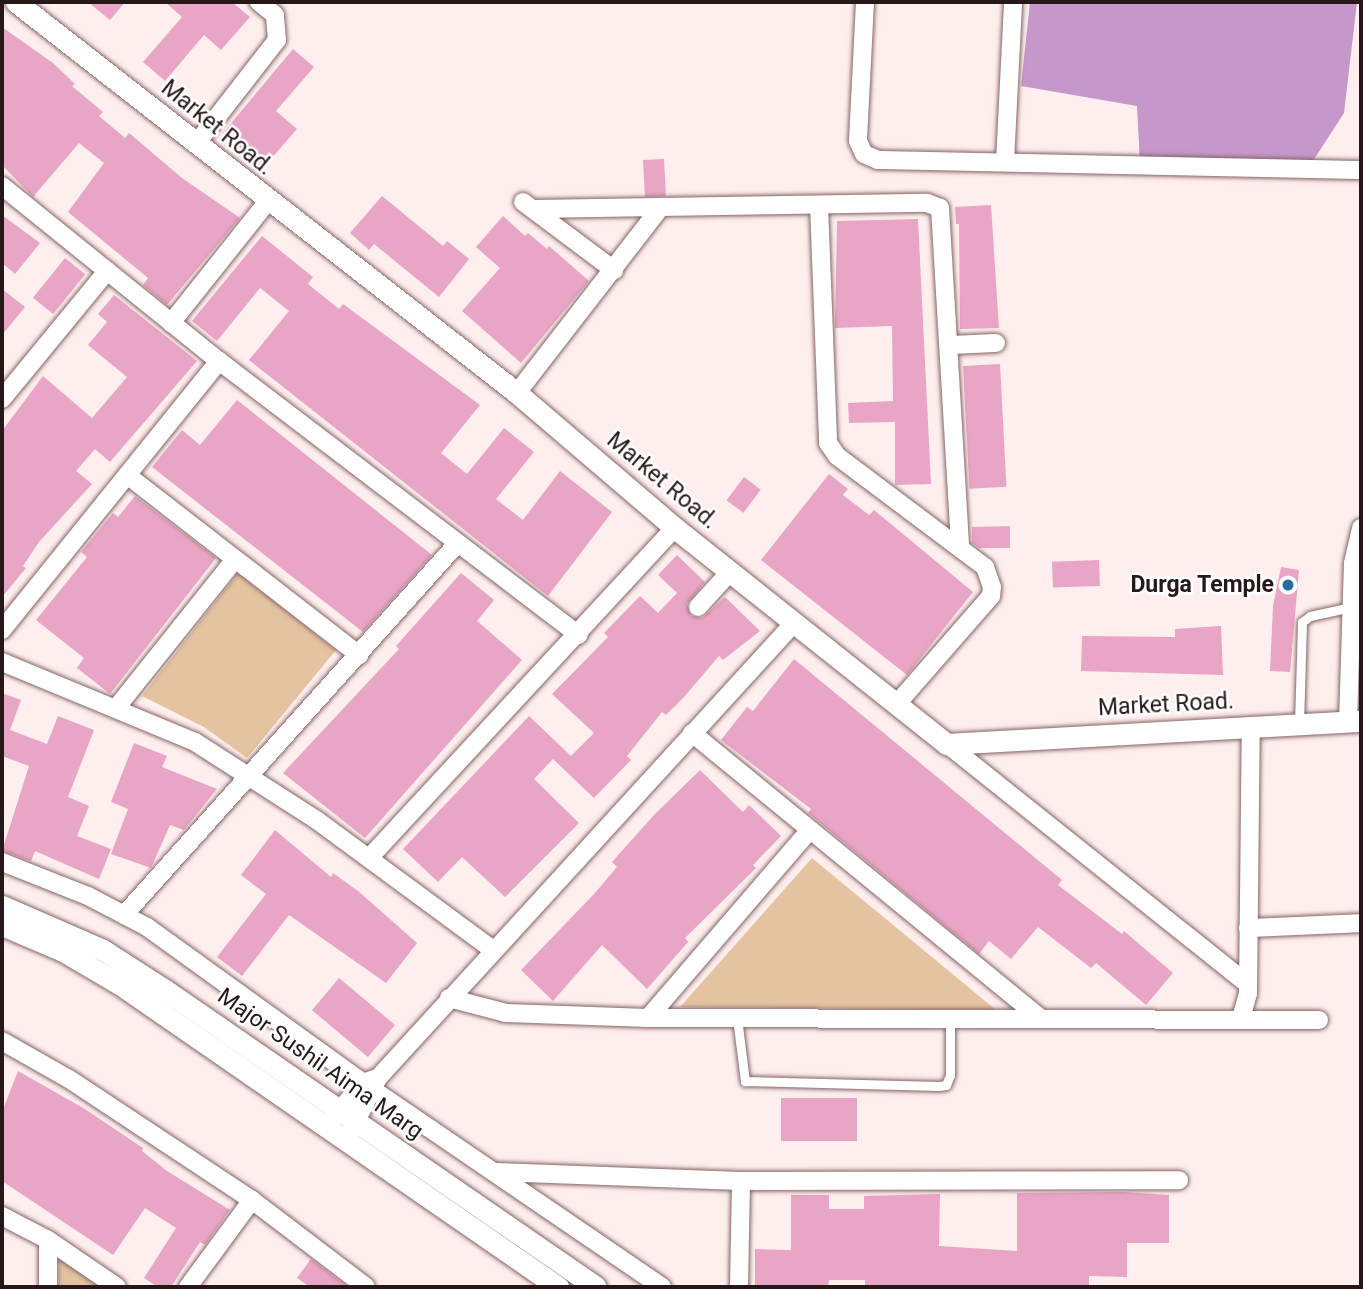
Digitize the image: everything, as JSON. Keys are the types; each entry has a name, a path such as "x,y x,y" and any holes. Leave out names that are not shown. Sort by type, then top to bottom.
{"street":[{"name":"Market Road.","path":"16,2 517,393 676,528 947,744 1355,721"},
{"path":"196,144 277,40 275,15 259,2"},
{"path":"865,2 858,141 864,154 878,160 1361,170"},
{"path":"1005,162 1013,2"},
{"path":"2,186 219,361 579,635"},
{"path":"171,323 268,201"},
{"path":"614,270 528,205 661,207 927,203 940,208 960,547"},
{"path":"819,205 828,443 837,456 960,547 990,575 991,596 896,705"},
{"path":"517,393 661,207"},
{"path":"2,399 107,271"},
{"path":"950,345 996,343"},
{"path":"2,630 219,361"},
{"path":"2,370 17,381"},
{"path":"127,475 359,655"},
{"path":"369,858 676,528"},
{"path":"1355,721 1351,607 1361,528"},
{"path":"124,915 251,777 457,544"},
{"path":"117,707 235,559"},
{"path":"698,607 730,572"},
{"path":"345,1141 350,1116 372,1084 794,623"},
{"path":"2,662 117,707 195,742 369,858 493,950"},
{"path":"1241,1018 1248,984 1251,726"},
{"path":"692,733 808,832 1040,1018"},
{"path":"947,744 1248,984"},
{"path":"648,1018 808,832"},
{"path":"2,862 124,915 662,1287"},
{"name":"Major Sushil Aima Marg","path":"2,906 103,950 350,1116 596,1287"},
{"path":"1248,928 1361,923"},
{"path":"2,925 63,951 124,987 558,1287"},
{"path":"449,998 506,1013 648,1018 1320,1020"},
{"path":"2,1041 69,1079 252,1200 365,1287"},
{"path":"325,1128 350,1116"},
{"path":"497,1172 741,1181 1179,1180"},
{"path":"739,1287 741,1181"},
{"path":"188,1287 252,1200"},
{"path":"2,1216 48,1240 117,1287"},
{"path":"2,1225 21,1224"},
{"path":"48,1240 48,1287"}],"lane":[{"path":"1298,724 1303,622 1310,616 1351,607"},
{"path":"737,1018 745,1081 939,1087 946,1085 950,1075 950,1018"}],"shaded area":[{"path":"1030,2 1357,2 1344,113 1311,164 1140,163 1137,106 1021,86"},
{"path":"238,573 336,650 247,758 204,727 142,696"},
{"path":"812,858 996,1010 680,1007"},
{"path":"59,1257 102,1287 59,1287"}],"building":[{"path":"88,2 125,2 110,20"},
{"path":"165,2 232,2 250,17 221,50 204,35 165,81 143,62 182,17"},
{"path":"2,27 53,63 75,84 72,86 103,112 99,116 125,138 129,133 182,178 240,218 167,305 143,285 148,278 68,212 104,163 79,143 33,197 2,165"},
{"path":"293,49 314,67 276,111 297,129 263,168 223,133"},
{"path":"664,159 666,196 645,197 643,160"},
{"path":"382,196 443,246 447,241 469,259 439,297 374,244 369,250 350,233"},
{"path":"991,205 999,328 960,329 959,224 956,224 955,207"},
{"path":"2,215 40,243 15,274 2,263"},
{"path":"503,216 525,236 528,233 547,249 549,246 589,281 521,363 462,311 500,268 476,247"},
{"path":"918,219 931,484 895,485 895,422 849,423 848,403 893,401 892,326 835,328 837,221"},
{"path":"262,236 313,277 308,284 339,309 343,304 480,405 441,453 467,474 504,428 534,452 496,499 523,520 560,471 612,512 548,596 249,360 289,311 260,288 217,341 192,321"},
{"path":"65,258 85,274 53,314 33,298"},
{"path":"2,289 25,307 2,335"},
{"path":"114,295 197,361 110,462 95,449 76,471 92,484 39,542 23,566 26,568 2,597 2,431 43,376 92,418 127,377 88,345 107,322 98,314"},
{"path":"1000,364 1006,487 969,489 963,366"},
{"path":"237,400 432,555 363,632 152,467 182,430 200,445"},
{"path":"829,474 848,489 843,495 869,515 874,510 973,592 907,675 761,560"},
{"path":"744,477 761,490 743,513 727,500"},
{"path":"135,496 216,558 110,694 77,668 84,658 36,620 87,557 81,552 113,513 118,517"},
{"path":"1010,526 1010,548 979,548 972,543 972,527"},
{"path":"677,555 705,582 687,604 691,616 702,618 725,597 760,631 723,660 719,656 666,715 662,712 627,756 631,760 594,798 553,759 534,779 579,823 505,897 462,857 438,882 403,849 529,716 571,756 594,733 552,694 608,637 604,633 640,596 658,613 677,593 658,575"},
{"path":"1099,560 1100,586 1053,588 1052,562"},
{"path":"1281,567 1299,570 1290,672 1270,671 1273,606"},
{"path":"461,573 494,600 477,621 522,660 365,838 283,773 399,649 396,646"},
{"path":"1221,626 1223,675 1081,671 1082,636 1175,637 1175,629"},
{"path":"794,659 1062,880 1058,885 1122,934 1124,931 1173,973 1146,1005 1096,963 1091,968 1038,927 1011,959 989,941 979,954 808,813 811,809 721,740 747,707 753,711"},
{"path":"2,693 21,700 10,730 47,744 58,716 94,730 68,797 89,806 77,836 111,849 99,879 35,851 31,861 2,851 29,766 2,756"},
{"path":"134,743 167,756 162,767 217,789 184,830 170,825 151,868 111,854 128,809 111,802"},
{"path":"700,770 743,812 749,805 781,836 753,865 756,868 685,938 688,942 647,989 602,945 553,1001 521,970 594,894 617,867 612,862 654,815"},
{"path":"275,830 331,877 333,873 358,891 417,943 386,983 289,915 242,976 217,957 266,894 241,875"},
{"path":"339,978 395,1025 368,1057 312,1010"},
{"path":"18,1071 85,1109 143,1148 142,1151 167,1171 230,1210 205,1245 200,1242 171,1287 158,1287 144,1278 176,1228 145,1208 113,1255 2,1181 2,1112"},
{"path":"781,1098 857,1098 857,1141 781,1141"},
{"path":"1124,1192 1169,1195 1169,1243 1127,1243 1127,1277 1089,1276 1089,1287 865,1287 865,1280 829,1280 828,1287 755,1287 755,1249 791,1250 791,1195 829,1195 829,1209 864,1209 864,1196 940,1194 939,1246 1017,1251 1017,1193"},
{"path":"311,1259 348,1287 310,1287 297,1278"}],"place":[{"name":"Durga Temple","path":"1288,585"}]}
